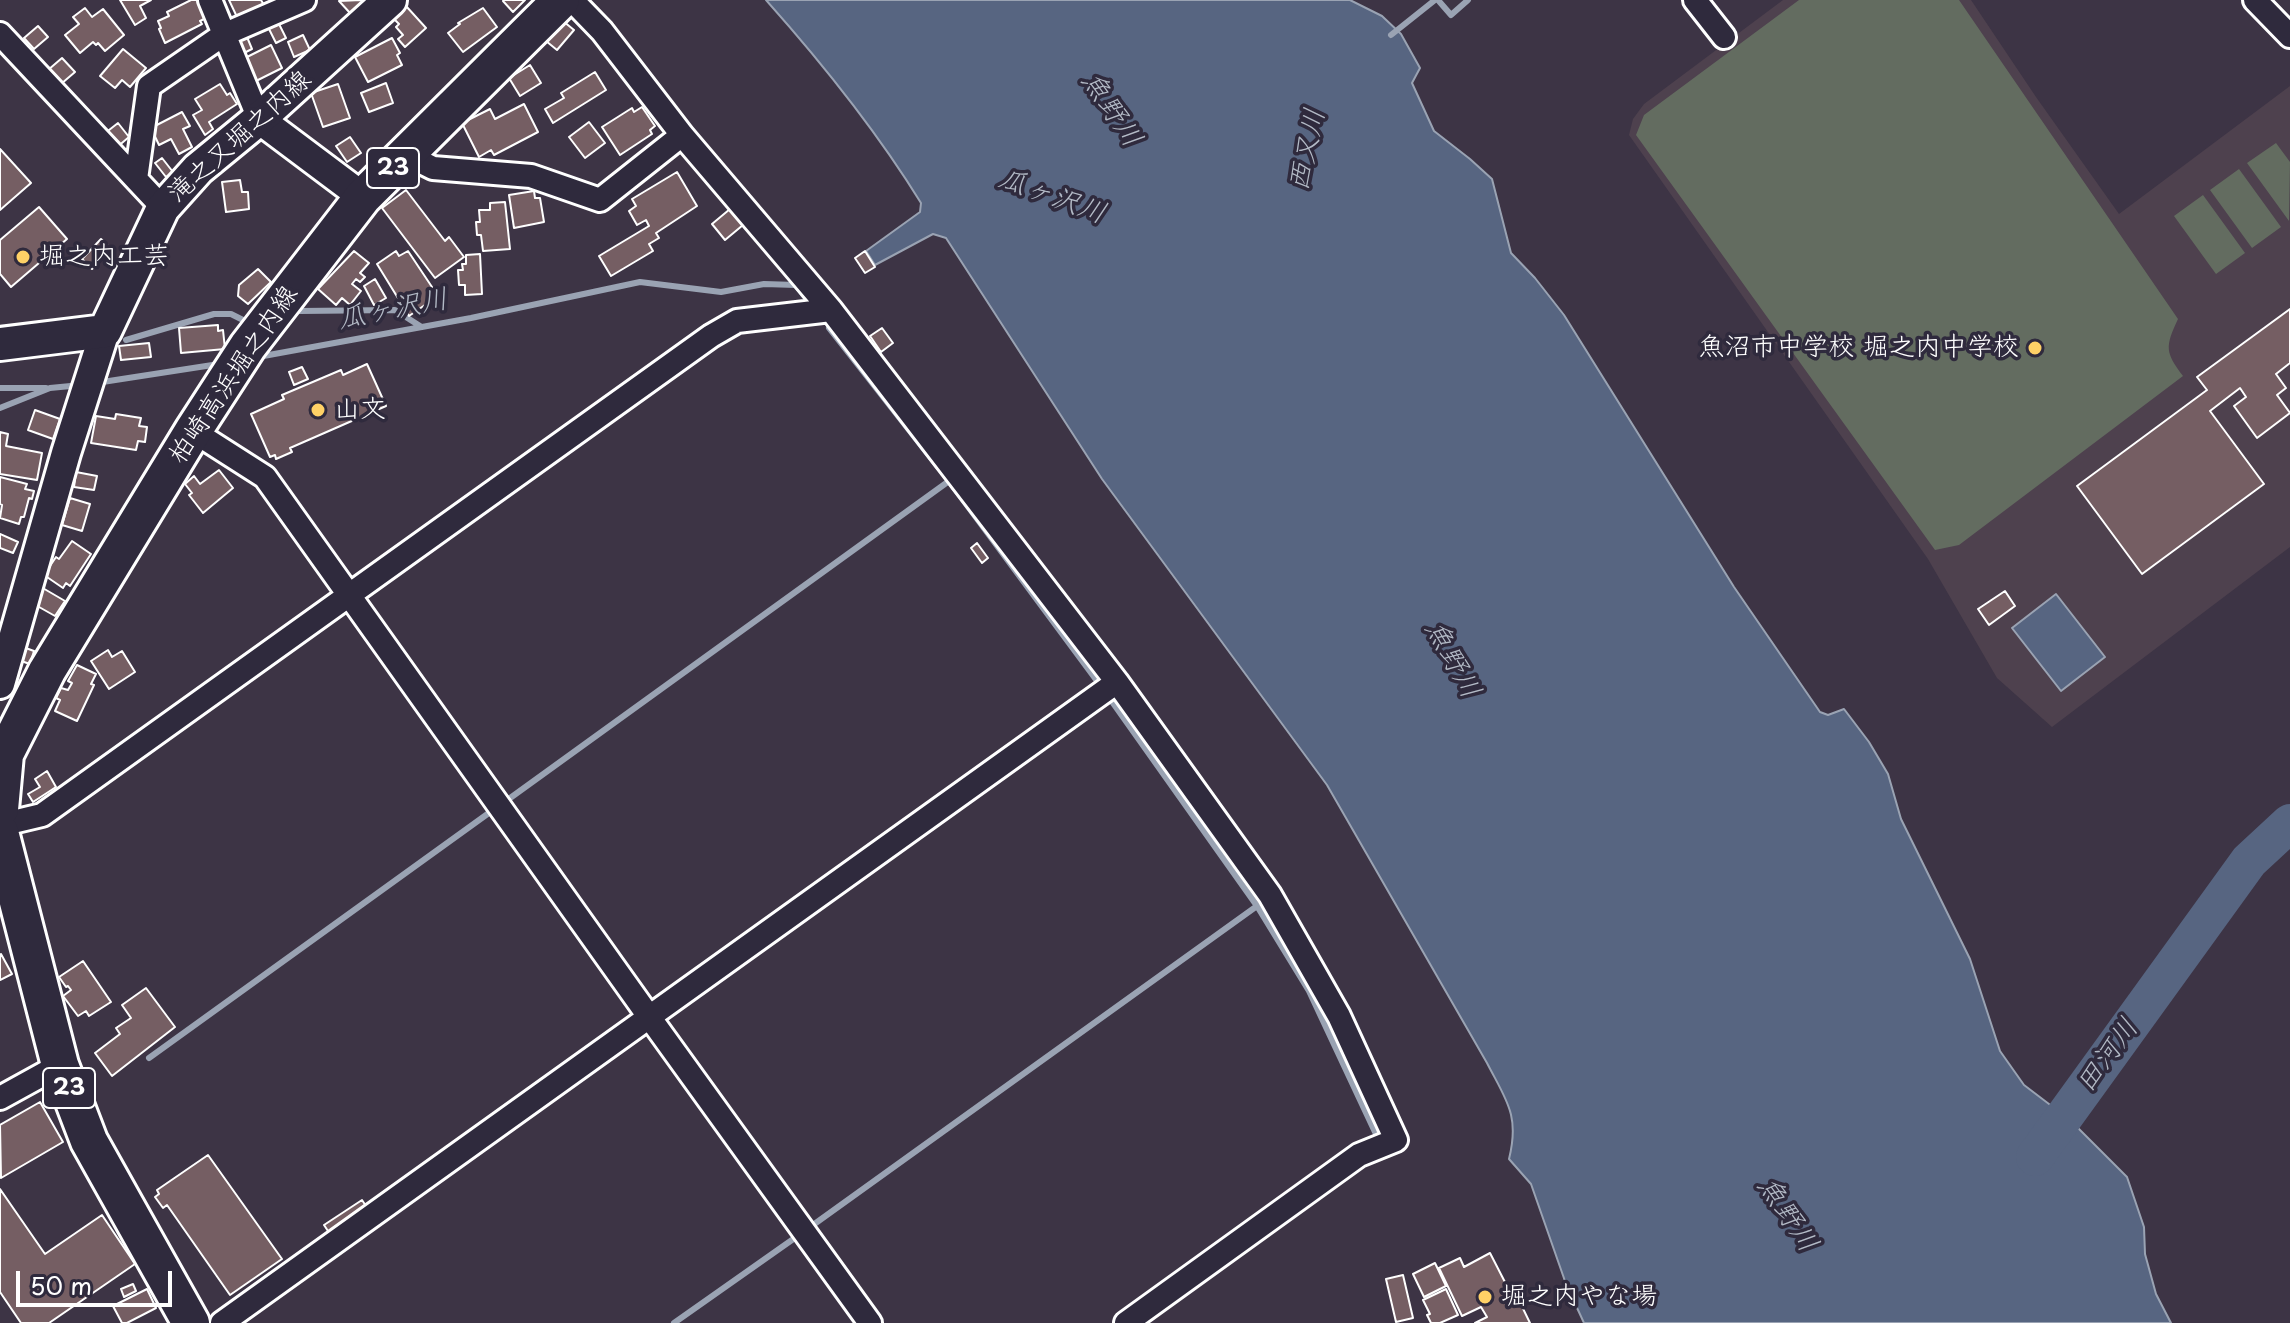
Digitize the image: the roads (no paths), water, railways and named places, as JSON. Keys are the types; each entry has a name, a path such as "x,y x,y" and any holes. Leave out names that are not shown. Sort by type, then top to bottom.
{"main road":[{"name":"滝之又堀之内線","path":"105,331 163,208 198,169 259,119 390,0"},
{"name":"柏崎高浜堀之内線","path":"0,809 5,754 47,671 248,346 363,197 563,2"},
{"path":"0,344 105,331"},
{"name":"23","path":"0,832 60,1065 89,1141 191,1323"}],"street":[{"path":"210,0 259,119 363,197"},
{"path":"136,179 149,86 223,35 304,0"},
{"path":"1695,0 1724,37"},
{"path":"2255,0 2290,36"},
{"path":"563,2 602,31 682,135 831,310 1117,682 1270,895 1339,1016 1396,1140 1359,1155 1126,1323"},
{"path":"0,34 163,208"},
{"path":"407,155 433,168 531,176 600,200 682,135"},
{"path":"0,825 42,815 711,336 737,321 831,310"},
{"path":"0,684 66,453 105,331"},
{"path":"193,431 265,477 870,1323"},
{"path":"222,1323 1117,682"},
{"path":"0,1098 60,1065"}],"water":[{"name":"魚野川","path":"766,0 1350,0 1382,16 1401,34 1420,68 1412,83 1434,131 1492,179 1511,253 1564,315 1734,587 1820,712 1828,715 1844,709 1869,742 1888,774 1901,819 1970,959 2000,1051 2024,1085 2070,1120 2127,1177 2144,1227 2145,1254 2156,1294 2171,1323 1584,1323 1566,1284 1531,1184 1509,1159 1513,1131 1505,1098 1327,785 1102,479 946,238 933,234 875,265 866,251 920,212 921,203 848,98"},
{"path":"2056,594 2105,657 2061,691 2012,628"}],"waterway":[{"name":"西又川","path":"1391,35 1435,0"},
{"name":"西又川","path":"1438,0 1451,15 1468,0"},
{"name":"瓜ヶ沢川","path":"258,357 471,318 640,282 721,292 764,284 796,285 805,297"},
{"path":"300,311 395,310 420,326"},
{"path":"126,340 214,314 231,314 245,321"},
{"path":"829,328 938,467"},
{"name":"瓜ヶ沢川","path":"96,383 219,364"},
{"name":"瓜ヶ沢川","path":"0,408 50,388 81,385"},
{"path":"0,388 46,388"},
{"path":"506,801 949,481"},
{"path":"952,485 1100,685"},
{"path":"1108,696 1257,906 1309,991 1375,1132"},
{"path":"149,1058 493,810"},
{"name":"田河川","path":"2035,1157 2249,861 2290,823"},
{"path":"813,1225 1257,906"},
{"path":"674,1323 799,1235"}],"place":[{"name":"堀之内工芸","path":"23,257"},
{"name":"魚沼市中学校 堀之内中学校","path":"2035,348"},
{"name":"山文","path":"318,410"},
{"name":"堀之内やな場","path":"1485,1297"}]}
